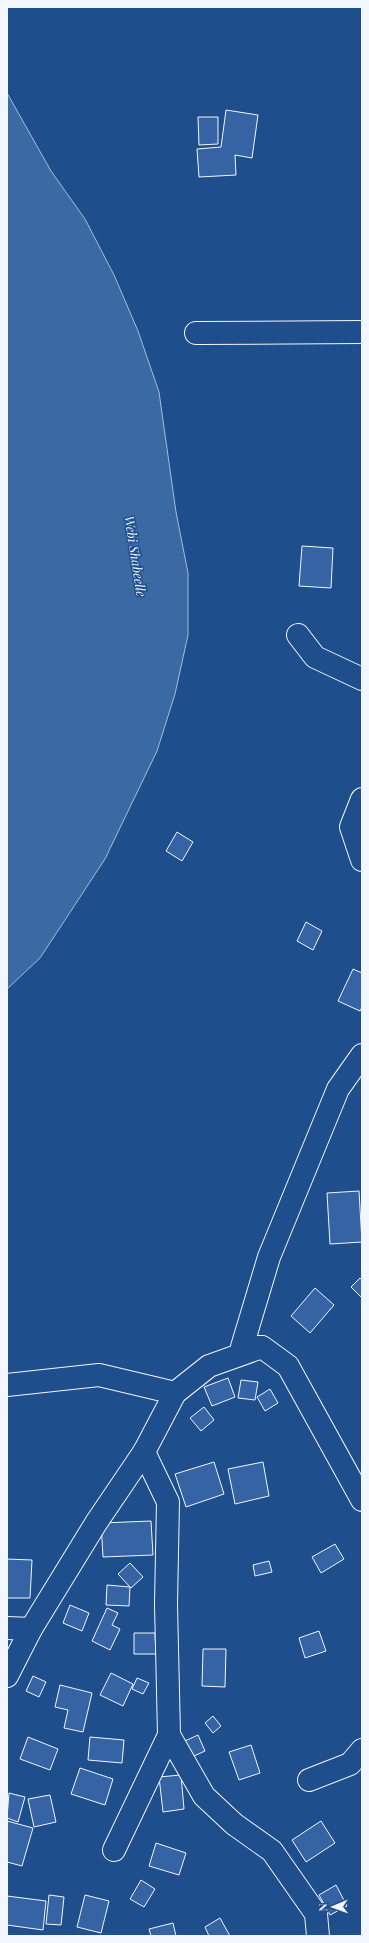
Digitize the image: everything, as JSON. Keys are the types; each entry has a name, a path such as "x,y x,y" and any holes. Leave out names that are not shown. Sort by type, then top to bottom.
{"street":[{"path":"196,333 362,332"},
{"path":"298,635 315,657 362,679"},
{"path":"362,799 351,827 362,860"},
{"path":"362,1056 338,1089 269,1257 242,1347 262,1347 288,1366 362,1500"},
{"path":"7,1676 31,1629 96,1523 144,1452 175,1393 209,1366 262,1347"},
{"path":"7,1385 99,1375 175,1393"},
{"path":"114,1850 169,1735 166,1604 168,1502 144,1452"},
{"path":"7,1628 31,1629"},
{"path":"169,1735 204,1796 234,1824 272,1851 316,1914 318,1936"},
{"path":"309,1780 350,1764 362,1750"}],"water":[{"name":"Webi Shabeelle","path":"7,93 51,171 85,219 114,275 138,331 159,392 176,512 188,573 188,635 175,694 157,751 105,859 40,958 7,989"}],"building":[{"path":"226,110 258,115 252,158 235,155 236,175 199,177 197,149 221,147"},
{"path":"198,117 218,117 218,144 199,145"},
{"path":"302,546 333,548 331,588 299,586"},
{"path":"177,832 193,842 182,861 166,851"},
{"path":"306,922 322,931 313,950 297,941"},
{"path":"353,969 362,973 362,1007 360,1011 338,1001"},
{"path":"359,1191 362,1242 330,1244 327,1193"},
{"path":"360,1278 362,1280 362,1298 351,1287"},
{"path":"315,1288 334,1305 310,1333 291,1316"},
{"path":"228,1378 235,1397 212,1406 204,1387"},
{"path":"241,1380 258,1382 255,1400 238,1398"},
{"path":"270,1389 278,1403 265,1411 257,1397"},
{"path":"204,1407 214,1420 201,1431 190,1418"},
{"path":"214,1462 224,1494 186,1507 175,1474"},
{"path":"263,1462 269,1496 235,1504 228,1469"},
{"path":"151,1521 153,1555 103,1557 101,1523"},
{"path":"335,1544 344,1559 321,1573 312,1557"},
{"path":"7,1559 32,1560 30,1598 7,1598"},
{"path":"269,1561 272,1572 255,1576 253,1565"},
{"path":"130,1563 143,1577 131,1588 118,1574"},
{"path":"107,1585 130,1587 129,1606 106,1605"},
{"path":"70,1605 89,1613 82,1631 63,1623"},
{"path":"107,1608 118,1613 112,1625 120,1629 110,1650 92,1641"},
{"path":"319,1631 326,1651 305,1658 299,1638"},
{"path":"134,1633 155,1633 156,1654 134,1654"},
{"path":"203,1649 226,1649 225,1687 202,1686"},
{"path":"111,1673 133,1684 123,1706 100,1695"},
{"path":"33,1676 46,1682 39,1697 26,1691"},
{"path":"137,1678 149,1683 143,1694 132,1689"},
{"path":"60,1685 92,1693 83,1732 64,1728 68,1710 55,1707"},
{"path":"213,1716 221,1726 213,1733 205,1723"},
{"path":"198,1735 205,1751 192,1757 185,1741"},
{"path":"28,1737 58,1749 50,1770 20,1759"},
{"path":"90,1737 124,1740 122,1763 88,1760"},
{"path":"251,1745 260,1773 239,1780 229,1752"},
{"path":"80,1768 113,1779 105,1805 71,1794"},
{"path":"181,1775 184,1809 163,1812 159,1777"},
{"path":"9,1793 25,1797 18,1822 7,1818"},
{"path":"50,1795 56,1822 34,1827 28,1799"},
{"path":"7,1821 33,1828 22,1866 7,1862"},
{"path":"321,1821 335,1843 306,1862 292,1840"},
{"path":"156,1843 186,1853 179,1875 149,1866"},
{"path":"141,1880 155,1889 144,1907 130,1899"},
{"path":"336,1885 347,1906 330,1915 319,1895"},
{"path":"49,1895 64,1897 61,1925 46,1924"},
{"path":"85,1895 109,1901 101,1933 77,1927"},
{"path":"7,1896 46,1901 43,1930 7,1925"},
{"path":"220,1918 230,1936 209,1936 205,1927"},
{"path":"173,1923 176,1936 151,1936 149,1929"}]}
